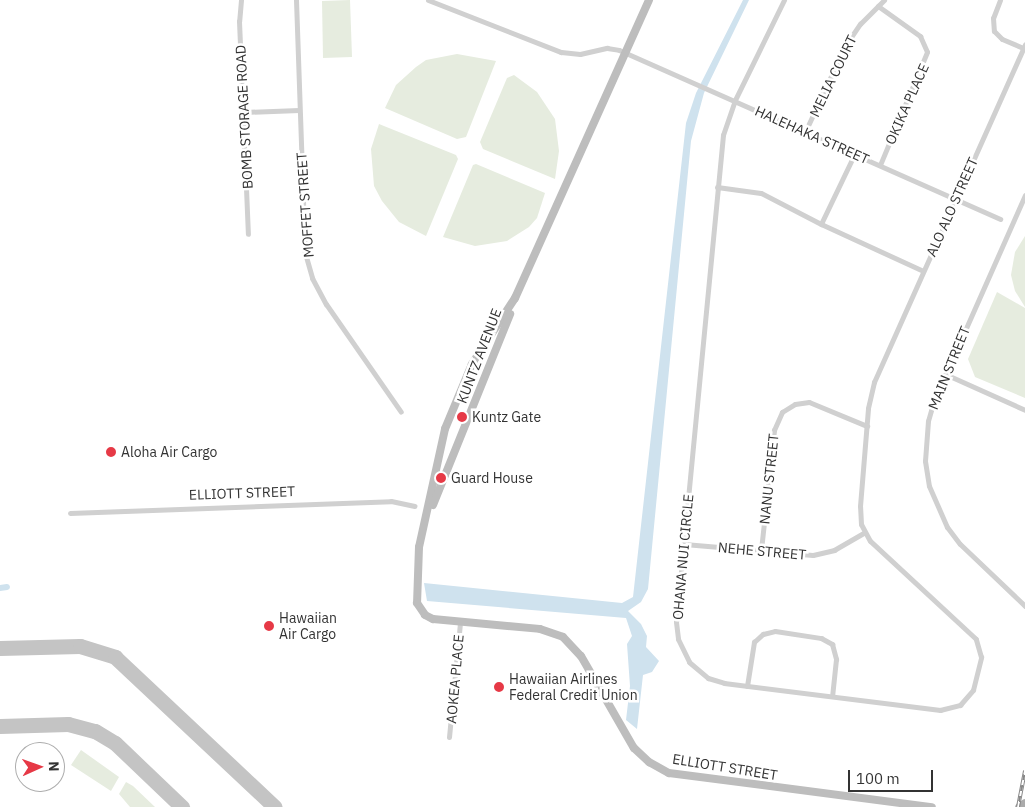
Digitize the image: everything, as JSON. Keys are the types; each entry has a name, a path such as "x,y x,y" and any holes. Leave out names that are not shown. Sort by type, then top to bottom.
{"main road":[{"path":"1018,807 1025,803"}],"street":[{"name":"BOMB STORAGE ROAD","path":"241,0 239,20 245,112 248,234"},
{"name":"MOFFET STREET","path":"296,0 305,253 312,278 326,304 401,412"},
{"name":"HALEHAKA STREET","path":"428,0 561,52 580,54 607,48 624,52 1000,219"},
{"name":"KUNTZ AVENUE","path":"429,512 512,304 649,0"},
{"name":"OHANA NUI CIRCLE","path":"784,0 735,100 723,135 676,622 680,647 694,668 708,678 747,686 950,709 970,694 980,661 980,647 973,635 864,533"},
{"name":"MELIA COURT","path":"805,132 844,46 884,0"},
{"path":"1000,0 992,20 994,31 1002,39 1024,46"},
{"name":"OKIKA PLACE","path":"878,6 920,36 927,52 880,165"},
{"name":"ALO ALO STREET","path":"867,426 870,395 879,370 1024,46"},
{"path":"245,112 299,110"},
{"path":"821,224 854,155"},
{"path":"717,187 761,193 821,224 923,271"},
{"name":"MAIN STREET","path":"1024,199 945,374 928,421 925,443 929,486 936,507 960,544 1025,606"},
{"name":"KUNTZ AVENUE","path":"429,512 445,429 472,364 512,304"},
{"path":"945,374 1025,410"},
{"name":"NANU STREET","path":"762,550 774,430 779,416 790,406 809,402 867,426"},
{"path":"864,533 860,506 867,426"},
{"name":"ELLIOTT STREET","path":"70,513 391,501 414,506"},
{"name":"ELLIOTT STREET","path":"429,512 418,558 417,603 429,618 540,629 563,637 582,656 634,748 649,762 669,773 932,807"},
{"name":"NEHE STREET","path":"684,544 820,554 864,533"},
{"name":"AOKEA PLACE","path":"449,737 460,622"},
{"path":"747,686 754,642 762,634 775,631 822,638 832,644 836,659 832,696"}],"shaded area":[{"path":"350,0 352,57 323,58 322,1"},
{"path":"457,54 496,61 466,137 457,139 385,108 396,85 416,67 426,60"},
{"path":"514,75 537,92 555,119 559,151 555,179 483,149 480,142 507,78"},
{"path":"379,124 456,155 458,159 426,236 399,222 382,201 374,186 371,149"},
{"path":"476,164 545,193 537,218 529,227 507,241 475,246 443,237 473,165"},
{"path":"1025,236 1025,307 1015,291 1011,275 1015,252"},
{"path":"997,292 1025,308 1025,398 975,377 968,359"},
{"path":"81,750 119,777 111,791 71,765"},
{"path":"126,782 133,786 155,807 130,807 119,794"}],"water":[{"path":"743,0 749,0 704,93 691,141 648,589 641,602 628,611 641,624 647,636 646,647 659,661 652,672 643,675 637,729 626,720 630,686 627,644 632,636 626,618 427,601 424,583 622,603 633,597 686,123 696,93"}],"waterway":[{"path":"0,588 7,587"}],"taxiway":[{"path":"0,648 80,646 115,657 275,807"},
{"path":"0,726 68,724 95,731 115,743 182,807"}],"railway":[{"path":"1018,807 1025,771"}],"place":[{"name":"Kuntz Gate","path":"462,417"},
{"name":"Aloha Air Cargo","path":"111,452"},
{"name":"Guard House","path":"441,478"},
{"name":"Hawaiian Air Cargo","path":"269,626"},
{"name":"Hawaiian Airlines Federal Credit Union","path":"499,687"}]}
